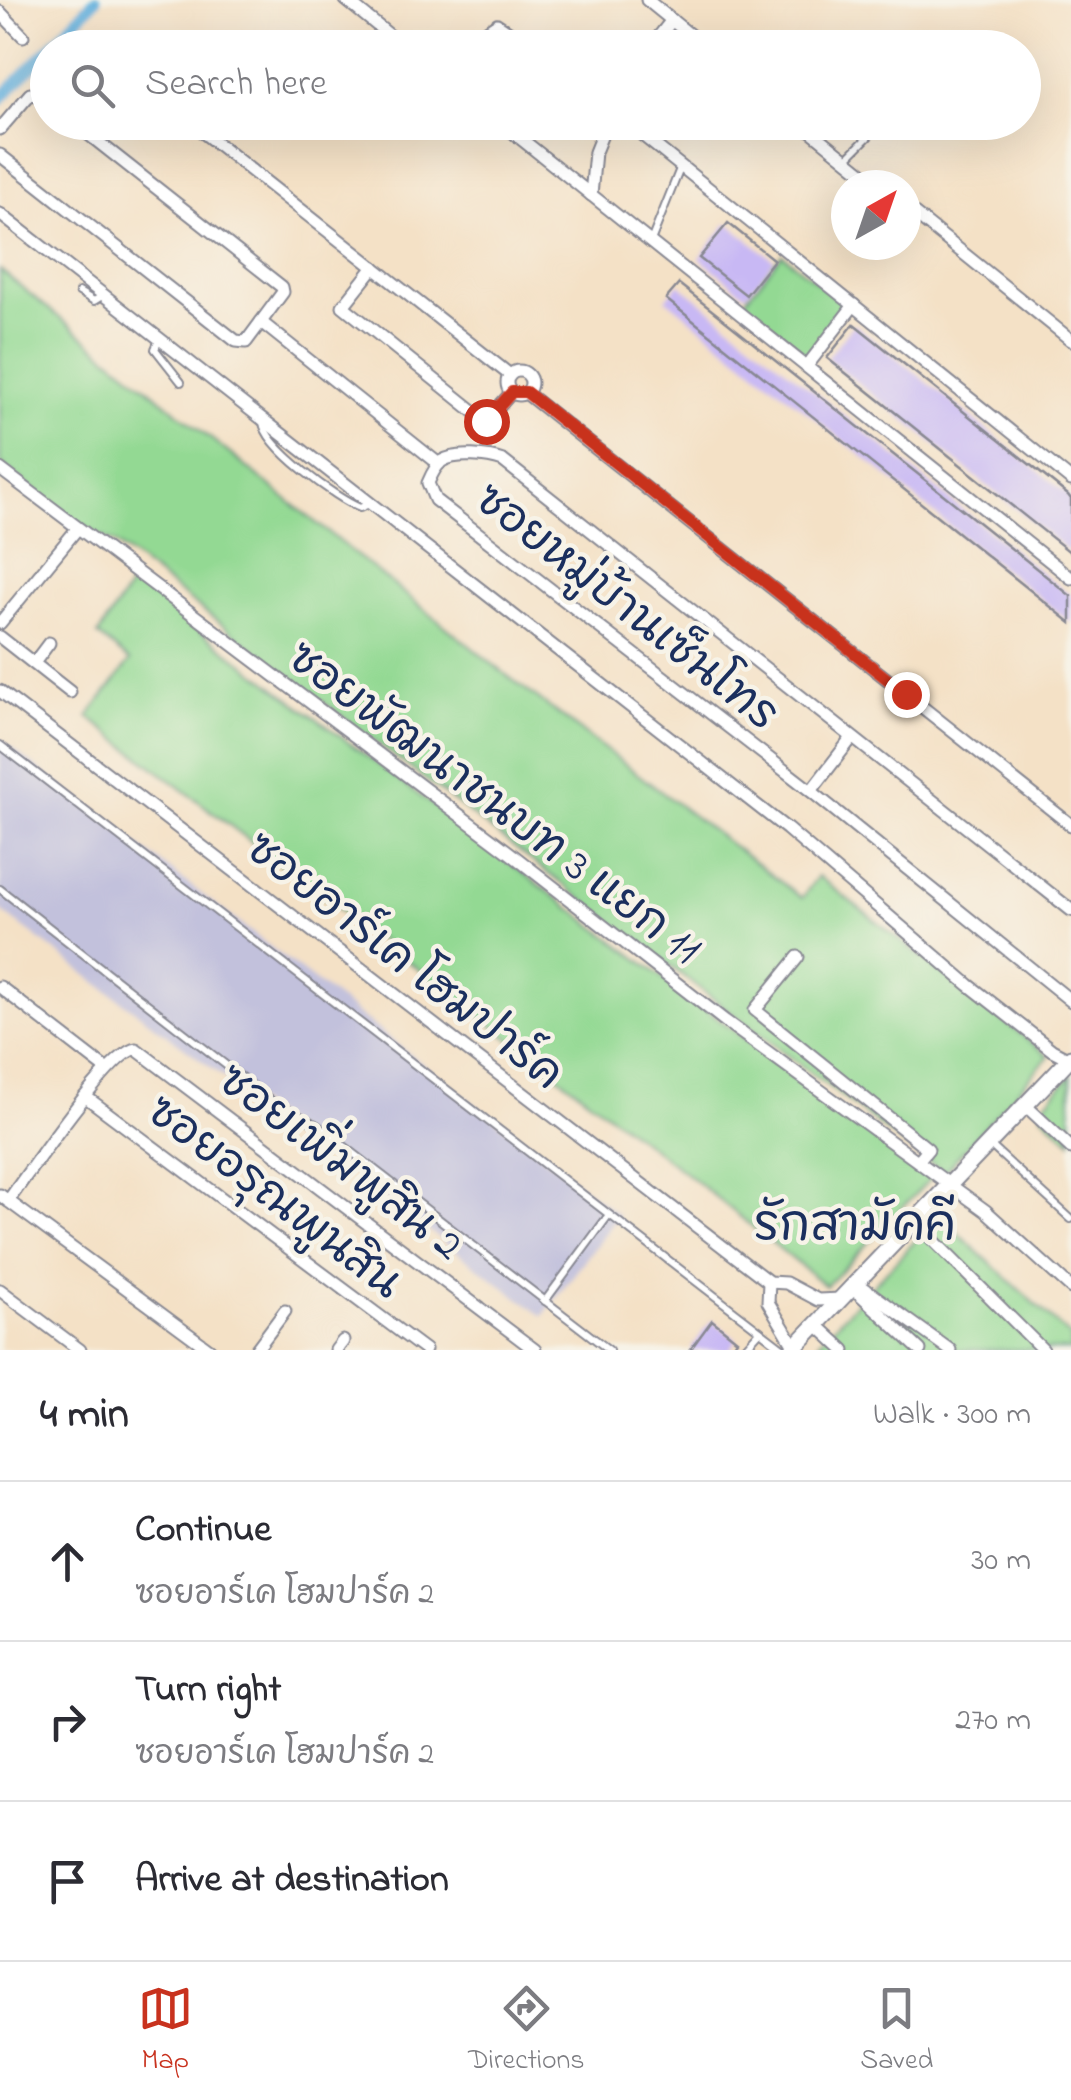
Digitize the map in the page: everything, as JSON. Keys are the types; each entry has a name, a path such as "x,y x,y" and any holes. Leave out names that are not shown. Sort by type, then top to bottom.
{"street":[{"path":"346,0 384,30"},
{"path":"647,0 684,30"},
{"path":"0,12 23,36"},
{"path":"664,30 672,20"},
{"path":"0,129 30,94"},
{"path":"0,155 236,342 246,342 283,292 278,282 95,140"},
{"path":"213,140 510,375"},
{"path":"523,140 1071,578"},
{"path":"592,195 599,140"},
{"path":"648,140 1071,480"},
{"path":"822,140 860,170"},
{"path":"0,214 787,829 969,985 1052,1050 1071,1059 790,1349 768,1302 769,1282"},
{"path":"921,219 1071,340"},
{"path":"374,267 343,306 486,421 512,392 526,392 1071,825"},
{"path":"807,366 854,306"},
{"name":"ซอยหมู่บ้านเซ็นโทร","path":"262,322 439,464"},
{"path":"510,375 507,382 512,392"},
{"path":"510,375 528,375 530,386 526,392"},
{"name":"ซอยหมู่บ้านเซ็นโทร","path":"1071,910 503,462 491,456 446,458 439,464 428,483 436,500 1071,1000"},
{"name":"ซอยพัฒนาชนบท 3 แยก 11","path":"0,468 510,853 725,1021 986,1211 1071,1288"},
{"path":"0,623 77,529"},
{"path":"0,637 70,692"},
{"path":"34,663 50,643"},
{"name":"ซอยอาร์เค โฮมปาร์ค","path":"0,692 769,1282 786,1283 818,1300 850,1290"},
{"path":"810,791 852,739"},
{"path":"798,956 756,1010 928,1149 918,1161"},
{"path":"0,988 106,1068 4,1198 210,1350"},
{"name":"ซอยเพิ่มพูสิน 2","path":"106,1068 128,1049 143,1053 535,1350"},
{"name":"ซอยอรุณพูนสิน","path":"86,1096 424,1350"},
{"path":"1025,1105 1071,1148"},
{"path":"916,1222 1042,1350"},
{"path":"0,1290 80,1350"},
{"path":"850,1290 920,1350"},
{"path":"850,1290 950,1350"},
{"path":"256,1350 285,1312"},
{"path":"816,1324 844,1350"}],"lane":[{"path":"846,159 864,140"},
{"path":"650,242 681,166"},
{"path":"79,292 94,301 104,295"},
{"path":"159,339 155,348 181,382"},
{"path":"0,746 608,1216 760,1331 790,1349"},
{"path":"0,889 272,1102 317,1125 609,1350"},
{"path":"989,1144 1071,1219"},
{"path":"545,1301 608,1216"},
{"path":"743,1350 760,1331"}],"shaded area":[{"path":"0,739 619,1215 543,1316 0,910"}],"green space":[{"path":"782,254 848,307 807,357 742,304"},
{"path":"0,270 505,674 802,898 818,876 1049,1056 944,1172 116,544 69,519 0,463"},
{"path":"133,581 931,1178 826,1286 692,1178 88,717 130,661 98,635"},
{"path":"1071,1075 1071,1141 1043,1116 1042,1107"},
{"path":"939,1216 1071,1337 1071,1350 828,1350 819,1342"}],"building":[{"path":"728,223 774,260 746,295 699,258"},
{"path":"679,284 1071,596 1071,623 666,299"},
{"path":"854,324 1068,495 1071,553 827,358"},
{"path":"712,1320 737,1340 729,1350 690,1350"}],"waterway":[{"path":"67,30 95,0"},
{"path":"0,99 30,68"}],"district":[{"name":"รักสามัคคี","path":"855,1222"}],"route":[{"path":"486,421 512,392 526,392 906,694"}]}
